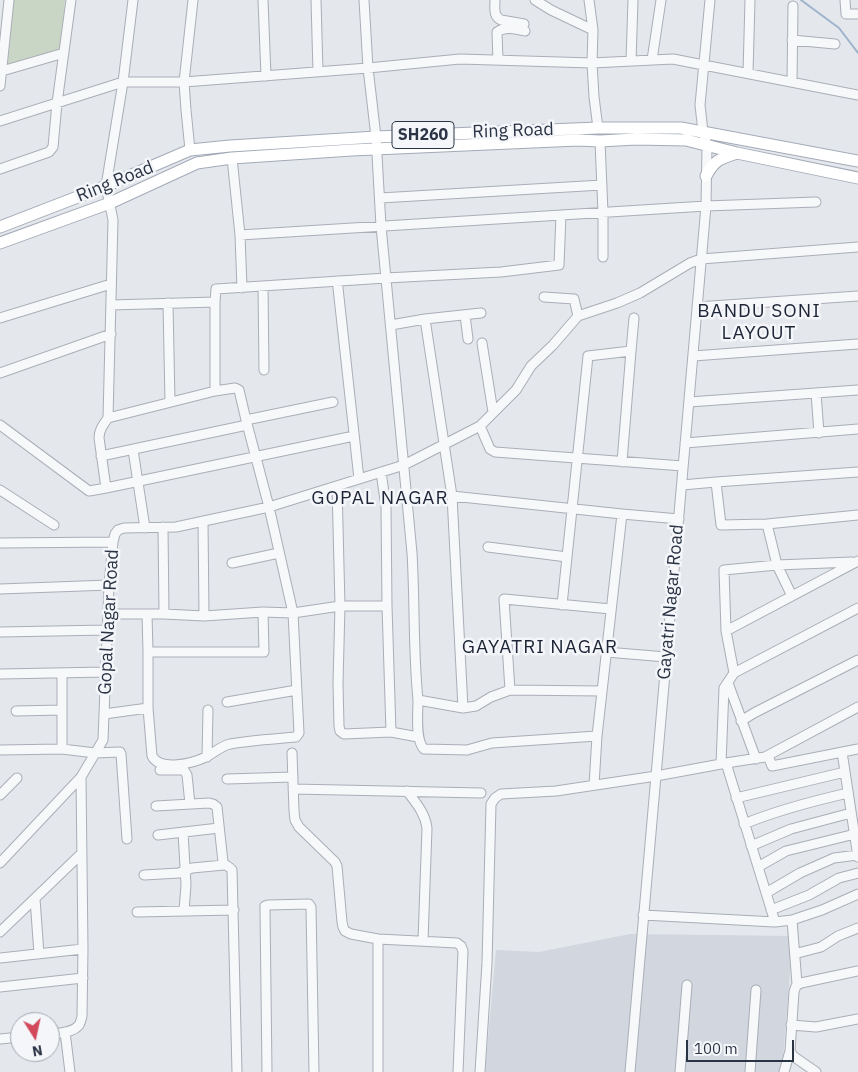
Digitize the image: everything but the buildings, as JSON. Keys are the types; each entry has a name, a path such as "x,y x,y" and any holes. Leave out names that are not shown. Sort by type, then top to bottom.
{"main road":[{"name":"Ring Road","path":"0,227 106,186 190,150 230,146 376,137 598,128 681,128 858,161"},
{"name":"Ring Road","path":"0,243 110,203 197,164 232,158 578,140 686,140 707,145"},
{"name":"SH260","path":"707,145 858,178"},
{"path":"706,176 710,167 717,160 737,153"}],"street":[{"path":"0,169 51,150 71,0"},
{"path":"106,488 99,433 108,418 113,220 106,186 123,82 133,0"},
{"path":"190,150 184,82 193,0"},
{"path":"263,0 266,76"},
{"path":"316,0 318,72"},
{"path":"364,0 368,68 377,149 381,226 412,553 418,737 424,749 467,750 492,743 597,736"},
{"path":"495,0 495,14 498,19 525,27 503,29 497,32 498,60"},
{"path":"535,0 551,10 593,30"},
{"path":"590,0 593,30 594,97 598,128"},
{"path":"630,61 633,0"},
{"path":"652,60 661,0"},
{"name":"Gayatri Nagar Road","path":"630,1072 706,206 707,145 703,132 700,105 710,0"},
{"path":"748,73 750,0"},
{"path":"846,0 846,14 858,14"},
{"path":"0,86 6,5"},
{"path":"792,82 793,6"},
{"path":"792,40 835,44"},
{"path":"2,71 64,53"},
{"path":"0,121 123,82 184,82 460,59 592,63 673,59 858,95"},
{"path":"600,140 603,257"},
{"path":"232,158 240,235 242,288"},
{"path":"380,198 602,185"},
{"path":"240,235 706,206 816,202"},
{"path":"215,391 216,289 500,272 558,265 561,215"},
{"path":"544,297 574,299 578,316 640,293 690,262 701,258 858,247"},
{"path":"338,281 359,479"},
{"path":"0,318 111,284"},
{"path":"263,286 264,370"},
{"path":"697,307 858,296"},
{"path":"111,305 215,302"},
{"path":"168,303 170,402"},
{"path":"391,325 481,313"},
{"path":"465,315 468,339"},
{"name":"Gopal Nagar Road","path":"2,858 81,777 103,740 109,585 113,542 118,530 124,528 176,526 269,507 404,465 480,426 516,390 531,366 553,345 578,316"},
{"path":"622,462 634,318"},
{"path":"425,319 452,496 463,708"},
{"path":"0,373 111,334"},
{"path":"482,343 493,412"},
{"path":"693,356 858,344"},
{"path":"562,605 588,356 631,351"},
{"path":"108,418 215,391 235,388 239,390 269,507 293,614 299,732 296,737 226,745 207,757 192,762 173,765 157,762 152,756 148,708 147,614"},
{"path":"689,402 858,390"},
{"path":"816,393 819,432"},
{"path":"101,456 333,402"},
{"path":"0,425 89,491 256,458 354,436"},
{"path":"480,426 490,449 495,452 683,466"},
{"path":"685,443 858,429"},
{"path":"133,450 145,528"},
{"path":"381,472 386,507 391,732"},
{"path":"682,485 858,472"},
{"path":"716,482 721,525 767,524 858,515"},
{"path":"337,486 340,606 338,683 340,731 344,734 391,732 418,737"},
{"path":"0,490 54,525"},
{"path":"452,496 678,519"},
{"path":"594,785 597,736 622,514"},
{"path":"203,521 204,616"},
{"path":"767,524 777,565 792,596"},
{"path":"163,527 164,614"},
{"path":"0,543 113,542"},
{"path":"488,547 567,557"},
{"path":"232,563 279,553"},
{"path":"734,673 726,631 724,570 857,561"},
{"path":"726,631 857,561"},
{"path":"0,589 109,585"},
{"path":"510,690 504,599 611,610"},
{"path":"108,614 204,616 263,612 293,614 340,606 387,606"},
{"path":"775,922 724,764 724,688 734,673 858,608"},
{"path":"148,652 264,652 263,612"},
{"path":"0,632 108,630"},
{"path":"606,652 666,657"},
{"path":"742,721 858,660"},
{"path":"0,674 106,672"},
{"path":"62,673 62,749"},
{"path":"728,683 756,759"},
{"path":"227,702 297,690"},
{"path":"418,700 463,708 476,706 491,697 510,690 602,691"},
{"path":"480,1072 487,963 491,804 495,798 501,794 556,791 768,756 858,707"},
{"path":"104,714 148,708"},
{"path":"16,711 62,710"},
{"path":"207,757 208,710"},
{"path":"0,750 62,749 95,753 117,751 121,754 127,839"},
{"path":"768,756 772,766 858,749"},
{"path":"766,892 800,873 834,858 858,856 842,752"},
{"path":"292,753 295,820 298,827 335,862 345,931 351,934 378,939 456,943 461,946 463,951 458,1072"},
{"path":"160,770 184,770 188,775 190,804"},
{"path":"736,798 845,772"},
{"path":"60,1033 73,1029 80,1024 82,1016 81,777"},
{"path":"227,779 293,777"},
{"path":"0,795 18,778"},
{"path":"293,789 481,793"},
{"path":"407,791 422,811 427,828 423,941"},
{"path":"744,824 802,804 848,793"},
{"path":"156,806 209,803 216,805 224,865"},
{"path":"751,846 791,829 851,813"},
{"path":"158,835 219,828"},
{"path":"183,832 186,896 184,911"},
{"path":"758,867 786,851 854,834"},
{"path":"0,932 82,853"},
{"path":"144,875 179,873 192,868 224,865 232,870 237,1072"},
{"path":"771,910 809,895 839,878 858,873"},
{"path":"644,915 775,922 792,920 822,910 858,894"},
{"path":"35,899 39,954"},
{"path":"267,1072 265,906 309,904 311,907 314,1072"},
{"path":"137,912 234,910"},
{"path":"784,1072 790,1051 794,992 797,984 792,920"},
{"path":"798,953 821,947 838,936 858,928"},
{"path":"378,939 378,1072"},
{"path":"0,958 83,949"},
{"path":"797,984 858,971"},
{"path":"0,987 83,978"},
{"path":"680,1072 687,985"},
{"path":"750,1072 756,990"},
{"path":"791,1025 816,1026 858,1019"},
{"path":"65,1032 70,1072"},
{"path":"790,1051 793,1056 816,1072"}],"shaded area":[{"path":"630,934 793,936 782,1072 485,1072 496,950 539,952"}],"green space":[{"path":"12,0 65,0 61,49 6,67"}],"waterway":[{"path":"801,0 839,28 858,53"}],"district":[{"name":"BANDU SONI LAYOUT","path":"759,323"},
{"name":"GOPAL NAGAR","path":"380,499"},
{"name":"GAYATRI NAGAR","path":"540,648"}]}
